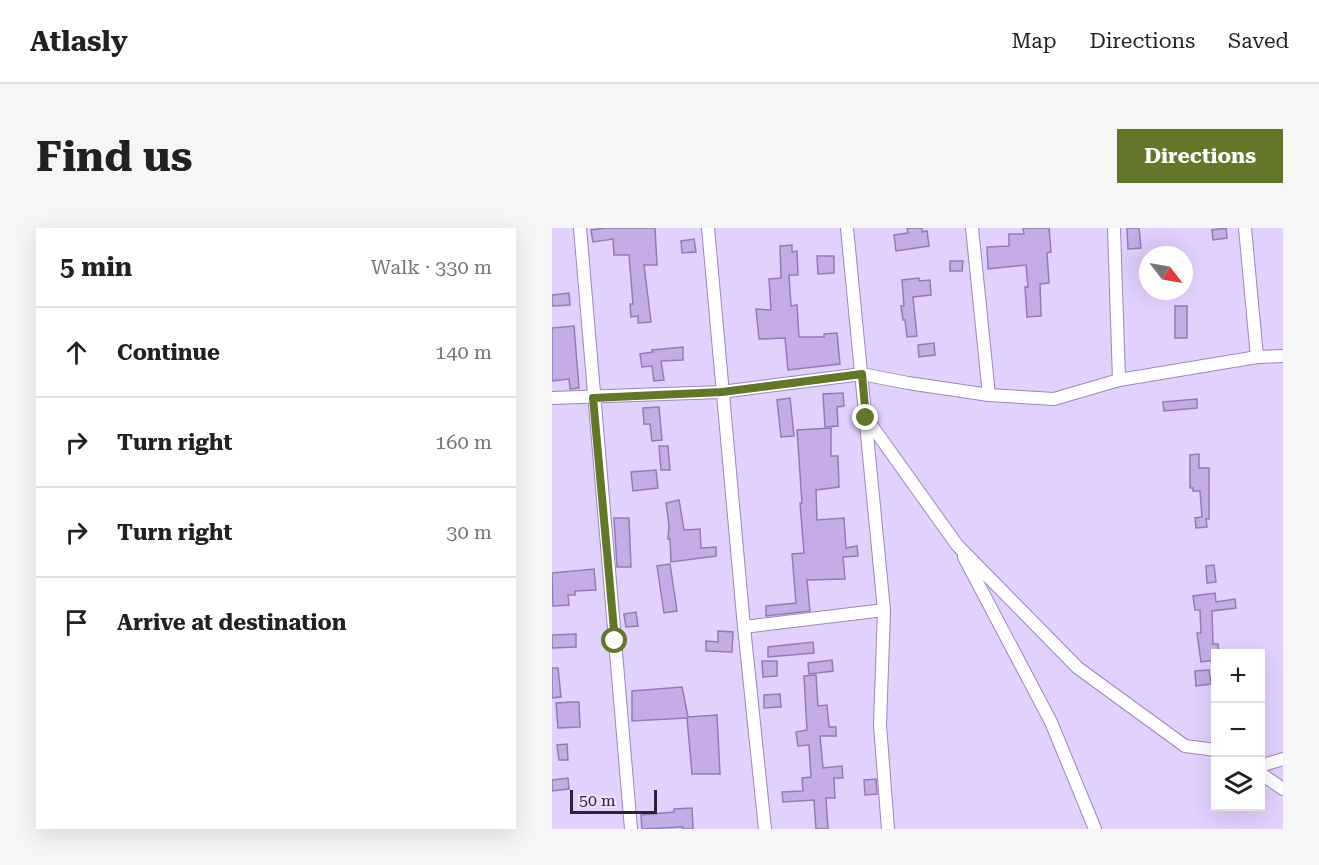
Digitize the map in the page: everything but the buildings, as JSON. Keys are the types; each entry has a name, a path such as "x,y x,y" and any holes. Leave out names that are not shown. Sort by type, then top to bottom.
{"street":[{"path":"580,228 631,829"},
{"path":"708,228 744,627 765,829"},
{"path":"847,228 884,610 880,725 888,829"},
{"path":"972,228 989,395"},
{"path":"1114,228 1119,380"},
{"path":"1245,228 1257,357"},
{"path":"552,398 722,392 862,374 989,395 1054,399 1119,380 1257,357 1283,356"},
{"path":"866,418 957,545 1051,722 1095,829"},
{"path":"957,545 1078,668 1185,746 1211,749"},
{"path":"744,627 884,610"},
{"path":"1265,764 1283,759"},
{"path":"1265,776 1283,789"}],"route":[{"path":"615,641 593,398 722,392 862,374 866,418"}]}
